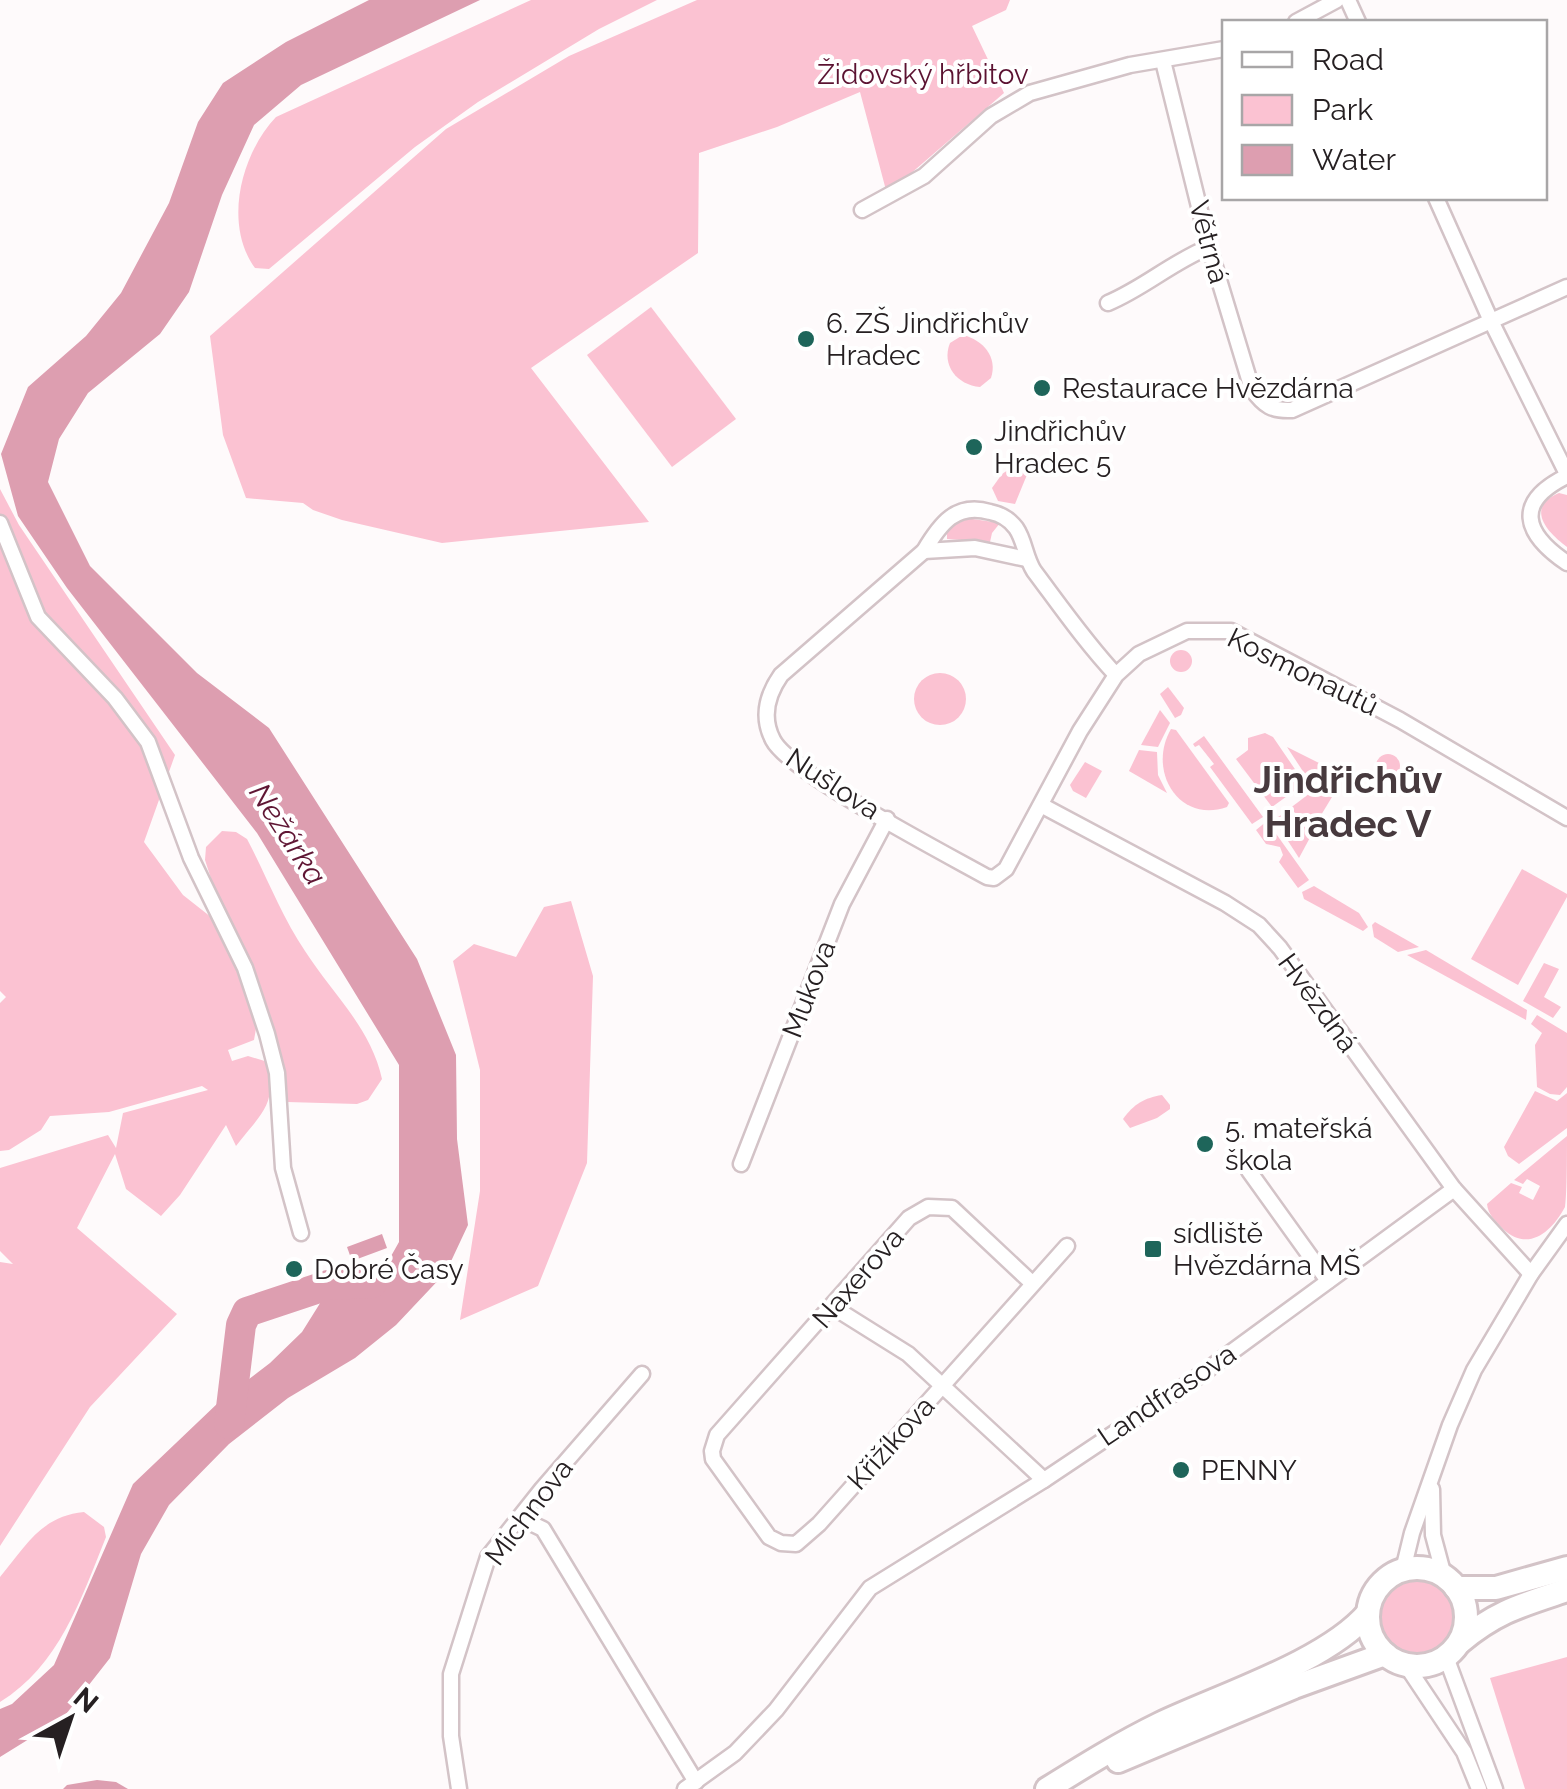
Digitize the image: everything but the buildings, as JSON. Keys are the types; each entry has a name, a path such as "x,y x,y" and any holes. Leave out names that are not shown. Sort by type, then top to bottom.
{"main road":[{"path":"1048,1789 1118,1745 1320,1652 1355,1628 1368,1613 1379,1586 1403,1570 1428,1569 1450,1582 1496,1588 1567,1568"},
{"path":"1450,1582 1466,1611 1453,1650"},
{"path":"1048,1789 1294,1687 1395,1659 1426,1665 1453,1650 1503,1611 1567,1590"},
{"path":"1368,1613 1371,1634 1395,1659"}],"street":[{"path":"1300,20 1338,0"},
{"path":"862,210 924,176 991,116 1030,93 1130,65 1222,48"},
{"name":"Větrná","path":"1163,62 1209,247 1252,389 1261,402 1276,411 1292,410 1491,321"},
{"path":"1437,200 1567,475 1541,490 1531,504 1537,537 1567,563"},
{"path":"1108,303 1146,284 1179,259 1209,247"},
{"path":"1491,321 1567,287"},
{"name":"Nušlova","path":"1026,559 1020,536 1008,520 977,509 959,511 938,526 924,551 781,675 766,708 773,741 784,754 826,784 987,878 1006,869 1042,806"},
{"path":"0,523 38,617 114,698 148,742 191,858 245,968 277,1074 283,1168 301,1234"},
{"path":"924,551 975,548 1026,559 1116,675"},
{"name":"Kosmonautů","path":"1042,806 1080,732 1116,675 1139,654 1167,638 1187,631 1231,630 1371,704 1567,818"},
{"name":"Hvězdná","path":"1042,806 1259,926 1280,948 1454,1189 1532,1274"},
{"name":"Mukova","path":"741,1164 842,904 887,819"},
{"path":"1249,1171 1328,1281"},
{"name":"Landfrasova","path":"690,1786 735,1752 776,1710 870,1588 1044,1480 1192,1381 1454,1189"},
{"name":"Naxerova","path":"713,1459 718,1435 909,1218 928,1207 952,1208 1034,1284"},
{"path":"1403,1570 1412,1532 1474,1370 1567,1224"},
{"name":"Křižíkova","path":"713,1459 769,1537 796,1544 820,1524 1067,1246"},
{"path":"833,1308 908,1354 1044,1480"},
{"name":"Michnova","path":"459,1789 451,1736 451,1674 488,1557 642,1374"},
{"path":"1432,1483 1433,1536 1450,1582"},
{"path":"520,1518 543,1529 690,1786"},
{"path":"1453,1650 1495,1789"},
{"path":"1395,1659 1464,1752 1479,1789"}],"green space":[{"path":"531,0 657,0 599,29 478,102 415,147 269,269 255,268 240,231 240,190 253,150 276,117"},
{"name":"Židovský hřbitov","path":"697,0 1010,0 1006,10 972,26 1004,93 887,194 860,92 777,127 699,153 698,253 531,368 649,522 442,543 342,520 303,503 246,498 223,435 210,336 446,129 569,56"},
{"path":"651,307 736,419 672,467 587,355"},
{"path":"963,335 977,341 990,356 991,378 980,387 958,378 949,366 950,343"},
{"path":"1026,458 1031,465 1015,504 998,501 992,488 1002,474"},
{"path":"0,489 19,525 175,755 144,842 183,895 216,921 257,1023 254,1040 228,1050 232,1061 248,1056 268,1062 270,1089 265,1108 236,1146 226,1125 180,1195 161,1216 126,1189 115,1154 77,1228 177,1314 90,1407 0,1546 0,1262 13,1264 0,1251 0,1168 108,1135 116,1148 123,1113 208,1090 202,1086 109,1112 50,1116 41,1130 9,1150 0,1151 0,1003 6,997 0,991"},
{"path":"1559,493 1567,495 1567,547 1547,528 1541,513 1549,499"},
{"path":"966,518 1000,523 990,542 947,539 947,528"},
{"path":"1181,650 1189,653 1189,669 1181,672 1173,669 1170,661 1173,653"},
{"path":"940,673 959,680 966,699 959,718 940,725 921,718 914,699 921,680"},
{"path":"1168,687 1184,708 1175,718 1160,694"},
{"path":"1160,710 1170,723 1158,747 1141,745"},
{"path":"1171,729 1176,730 1229,803 1227,807 1194,808 1172,790 1163,761"},
{"path":"1265,733 1273,737 1301,778 1301,786 1272,807 1236,759 1248,750 1248,738"},
{"path":"1204,736 1263,817 1252,824 1210,767 1214,764 1199,745 1193,744"},
{"path":"1287,747 1323,765 1326,771 1308,779"},
{"path":"1139,750 1157,752 1158,775 1167,793 1129,771"},
{"path":"1388,754 1400,766 1388,778 1376,766"},
{"path":"1085,762 1102,771 1086,798 1070,785"},
{"path":"1318,787 1332,797 1315,825 1289,809"},
{"path":"1283,814 1313,832 1299,858 1277,824"},
{"path":"1267,821 1309,880 1298,888 1279,862 1283,855 1280,847 1266,844 1256,830"},
{"path":"222,831 236,832 247,839 297,938 369,1043 382,1079 368,1100 357,1104 287,1102 280,1057 257,980 217,897 205,860 206,847"},
{"path":"1522,869 1567,897 1518,985 1471,959"},
{"path":"1314,886 1359,913 1368,927 1363,931 1304,899 1302,892"},
{"path":"571,901 593,976 587,1163 538,1286 460,1320 480,1191 480,1070 453,961 474,944 516,957 544,907"},
{"path":"1375,922 1419,947 1398,952 1374,937"},
{"path":"1426,950 1527,1010 1526,1020 1407,955"},
{"path":"1544,963 1559,969 1544,997 1561,1007 1553,1018 1523,1001"},
{"path":"1537,1015 1567,1033 1567,1087 1560,1095 1537,1087 1535,1045 1542,1033 1531,1024"},
{"path":"1535,1091 1557,1101 1567,1093 1567,1128 1519,1164 1504,1147"},
{"path":"1162,1095 1170,1109 1130,1128 1123,1119 1131,1109"},
{"path":"1567,1136 1565,1207 1553,1225 1538,1236 1512,1236 1492,1217 1487,1204 1511,1183 1522,1187 1519,1193 1533,1200 1540,1186 1527,1179 1523,1184 1514,1180"},
{"path":"84,1512 104,1527 106,1537 77,1607 38,1670 0,1702 0,1577 45,1526"},
{"path":"1417,1580 1443,1591 1454,1617 1443,1643 1417,1654 1391,1643 1380,1617 1391,1591"},
{"path":"1567,1657 1567,1789 1525,1789 1490,1678"}],"water":[{"name":"Nežárka","path":"369,0 480,0 301,85 254,125 222,195 189,292 160,334 88,393 59,439 48,482 90,566 197,673 269,728 417,959 456,1055 457,1139 468,1225 446,1272 396,1325 355,1358 288,1398 229,1444 169,1505 141,1554 110,1658 63,1718 0,1757 0,1709 12,1704 54,1665 133,1484 219,1402 270,1363 302,1332 339,1273 386,1265 399,1242 399,1065 257,833 67,588 18,516 1,454 28,387 86,336 121,293 169,203 198,122 223,83 286,42"},
{"path":"382,1234 387,1248 352,1261 347,1247"},
{"path":"97,1780 116,1782 128,1789 63,1789 67,1785"}],"waterway":[{"path":"229,1424 241,1325 247,1312 328,1285 372,1283"}],"place":[{"name":"6. ZŠ Jindřichův Hradec","path":"806,339"},
{"name":"Restaurace Hvězdárna","path":"1042,388"},
{"name":"Jindřichův Hradec 5","path":"974,447"},
{"name":"5. mateřská škola","path":"1205,1144"},
{"name":"sídliště Hvězdárna MŠ","path":"1153,1249"},
{"name":"Dobré Časy","path":"294,1269"},
{"name":"PENNY","path":"1181,1470"}],"district":[{"name":"Jindřichův Hradec V","path":"1348,801"}]}
